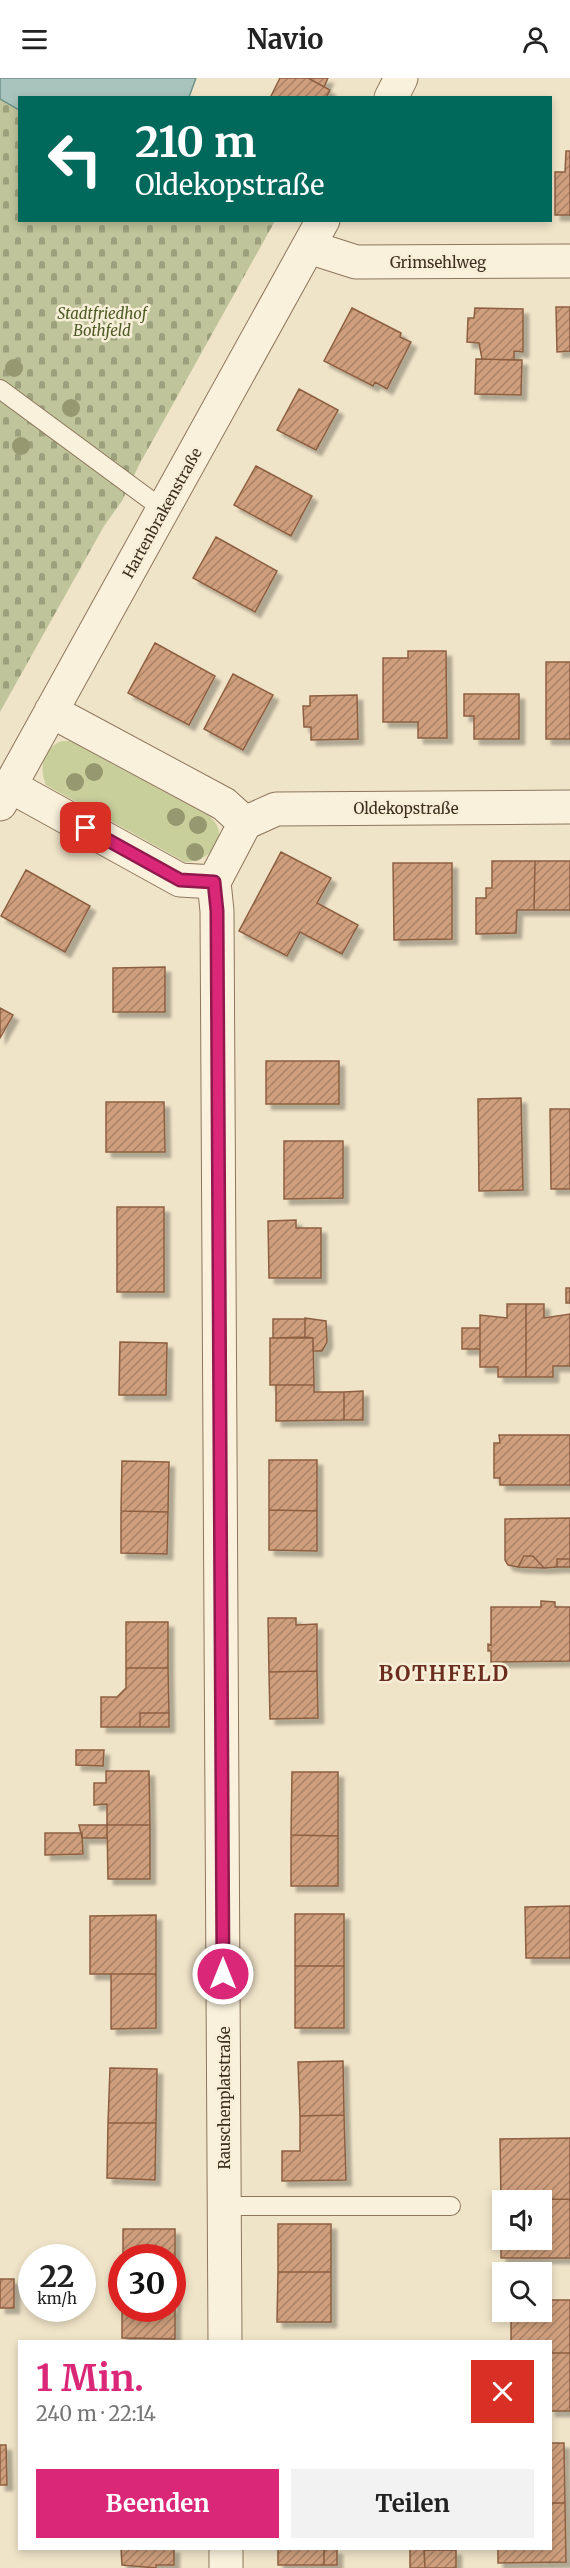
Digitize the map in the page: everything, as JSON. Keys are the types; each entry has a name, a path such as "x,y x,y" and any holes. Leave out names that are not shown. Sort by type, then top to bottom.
{"street":[{"path":"392,96 401,78"},
{"name":"Grimsehlweg","path":"316,234 356,262 570,261"},
{"name":"Hartenbrakenstraße","path":"5,795 316,234"},
{"path":"5,795 180,880 214,882 245,823 224,804 51,711"},
{"name":"Oldekopstraße","path":"245,823 276,809 570,807"},
{"name":"Rauschenplatstraße","path":"214,882 217,911 225,2340"},
{"path":"226,2550 226,2568"}],"lane":[{"path":"0,389 164,510"},
{"path":"224,2206 451,2206"}],"green space":[{"name":"Stadtfriedhof Bothfeld","path":"0,99 18,109 18,222 274,222 139,465 122,501 104,526 0,712"},
{"path":"62,741 70,741 209,816 216,823 219,831 219,839 210,853 203,858 185,862 46,785 43,772 44,759 51,748"}],"water":[{"path":"0,78 196,78 189,96 18,96 18,109 0,99"}],"building":[{"path":"280,78 308,78 330,90 327,96 271,96"},
{"path":"308,78 328,78 324,87"},
{"path":"566,151 570,151 570,215 555,215 555,172 565,172"},
{"path":"556,307 570,307 570,351 557,352"},
{"path":"352,308 401,333 400,337 411,342 387,389 375,382 373,386 324,361"},
{"path":"475,308 523,309 523,352 514,351 514,360 482,359 479,343 467,342 468,318 474,318"},
{"path":"476,359 522,360 521,395 475,394"},
{"path":"299,389 338,410 316,450 277,430"},
{"path":"256,466 312,496 291,536 234,505"},
{"path":"216,537 277,571 255,612 193,578"},
{"path":"155,643 215,676 189,725 128,693"},
{"path":"408,651 446,651 447,738 418,738 418,722 383,722 383,658 408,658"},
{"path":"546,662 570,662 570,739 546,739"},
{"path":"233,674 273,695 243,750 204,729"},
{"path":"464,694 519,694 519,739 474,739 474,716 464,716"},
{"path":"357,695 358,739 311,740 311,727 304,727 303,706 310,706 310,696"},
{"path":"281,852 331,878 317,903 358,925 342,954 300,932 287,956 239,931"},
{"path":"492,861 535,861 534,910 517,910 516,933 476,934 476,898 486,898 486,888 492,888"},
{"path":"535,861 570,861 570,910 534,910"},
{"path":"393,863 452,863 452,939 394,940"},
{"path":"26,870 90,906 65,952 1,916"},
{"path":"165,967 165,1012 113,1012 113,968"},
{"path":"0,1008 13,1015 0,1038"},
{"path":"266,1061 339,1061 339,1104 266,1104"},
{"path":"521,1098 523,1190 479,1191 478,1099"},
{"path":"106,1102 164,1102 165,1152 106,1152"},
{"path":"550,1109 570,1109 570,1189 551,1189"},
{"path":"284,1141 343,1141 343,1198 284,1199"},
{"path":"117,1207 164,1207 164,1292 117,1292"},
{"path":"296,1220 296,1228 321,1228 321,1278 269,1278 268,1221"},
{"path":"566,1288 570,1288 570,1303 566,1303"},
{"path":"507,1304 526,1304 526,1377 498,1377 498,1367 480,1367 480,1315 507,1318"},
{"path":"526,1304 544,1304 544,1318 570,1314 570,1366 553,1366 553,1377 526,1377"},
{"path":"305,1318 326,1321 327,1342 322,1351 313,1351 313,1338 305,1337"},
{"path":"273,1319 305,1319 305,1337 273,1338"},
{"path":"462,1328 480,1328 480,1349 462,1349"},
{"path":"270,1338 313,1338 314,1385 270,1385"},
{"path":"120,1342 167,1343 166,1395 119,1395"},
{"path":"276,1385 314,1385 314,1392 344,1392 344,1420 276,1421"},
{"path":"363,1391 363,1420 344,1420 344,1392"},
{"path":"499,1435 570,1435 570,1485 500,1485 500,1478 494,1478 494,1443 500,1443"},
{"path":"269,1460 317,1460 317,1511 269,1510"},
{"path":"122,1461 169,1462 168,1512 121,1511"},
{"path":"269,1510 317,1511 317,1551 269,1550"},
{"path":"121,1511 168,1512 167,1554 121,1553"},
{"path":"570,1518 570,1559 557,1559 557,1567 544,1568 533,1556 524,1556 518,1567 508,1565 505,1560 505,1519"},
{"path":"524,1556 533,1556 544,1568 518,1567"},
{"path":"557,1559 570,1559 570,1567 557,1567"},
{"path":"541,1601 555,1602 555,1607 570,1607 570,1661 491,1662 491,1651 488,1651 488,1644 491,1645 491,1607 541,1607"},
{"path":"268,1618 296,1618 296,1625 317,1624 317,1671 269,1672"},
{"path":"126,1622 168,1622 168,1668 126,1668"},
{"path":"126,1668 168,1668 169,1713 140,1713 140,1727 101,1727 101,1697 117,1697 126,1688"},
{"path":"317,1671 318,1718 270,1719 269,1672"},
{"path":"140,1713 169,1713 169,1727 140,1727"},
{"path":"76,1750 104,1750 103,1766 76,1765"},
{"path":"106,1771 149,1771 150,1825 107,1825 107,1804 94,1805 94,1783 106,1783"},
{"path":"292,1772 338,1772 338,1836 291,1835"},
{"path":"79,1825 107,1825 107,1838 82,1838"},
{"path":"107,1825 150,1825 150,1879 108,1879"},
{"path":"45,1833 82,1833 83,1854 45,1855"},
{"path":"291,1835 338,1836 338,1886 291,1886"},
{"path":"570,1906 570,1958 526,1958 525,1907"},
{"path":"295,1914 344,1914 344,1966 295,1966"},
{"path":"156,1915 156,1974 90,1974 90,1916"},
{"path":"295,1966 344,1966 344,2028 295,2028"},
{"path":"111,1974 156,1974 156,2028 111,2029"},
{"path":"343,2061 344,2115 300,2116 298,2062"},
{"path":"110,2068 157,2069 156,2123 108,2123"},
{"path":"344,2115 346,2180 282,2181 282,2151 300,2151 300,2116"},
{"path":"108,2123 156,2123 155,2180 107,2178"},
{"path":"570,2138 570,2199 552,2199 552,2190 501,2190 500,2139"},
{"path":"552,2199 570,2199 570,2258 501,2258 501,2250 552,2250"},
{"path":"278,2224 331,2224 331,2272 278,2272"},
{"path":"123,2229 175,2229 175,2244 123,2244"},
{"path":"278,2272 331,2272 331,2322 277,2322"},
{"path":"0,2279 14,2279 14,2308 0,2308"},
{"path":"552,2300 570,2300 570,2353 552,2353 552,2340 511,2340 511,2322 552,2322"},
{"path":"122,2322 175,2322 175,2339 122,2338"},
{"path":"552,2353 570,2353 570,2411 552,2411"},
{"path":"552,2443 564,2443 565,2503 552,2503"},
{"path":"0,2445 6,2445 7,2485 0,2485"},
{"path":"552,2503 565,2503 566,2562 498,2563 498,2550 552,2550"},
{"path":"121,2550 174,2550 174,2565 156,2565 156,2568 122,2565"},
{"path":"278,2550 324,2550 324,2565 278,2565"},
{"path":"324,2550 337,2550 337,2565 324,2565"},
{"path":"410,2550 424,2550 425,2568 410,2568"},
{"path":"424,2550 456,2550 456,2568 425,2568"}],"district":[{"name":"BOTHFELD","path":"444,1673"}],"route":[{"path":"86,828 180,880 214,882 217,911 223,1974"}]}
